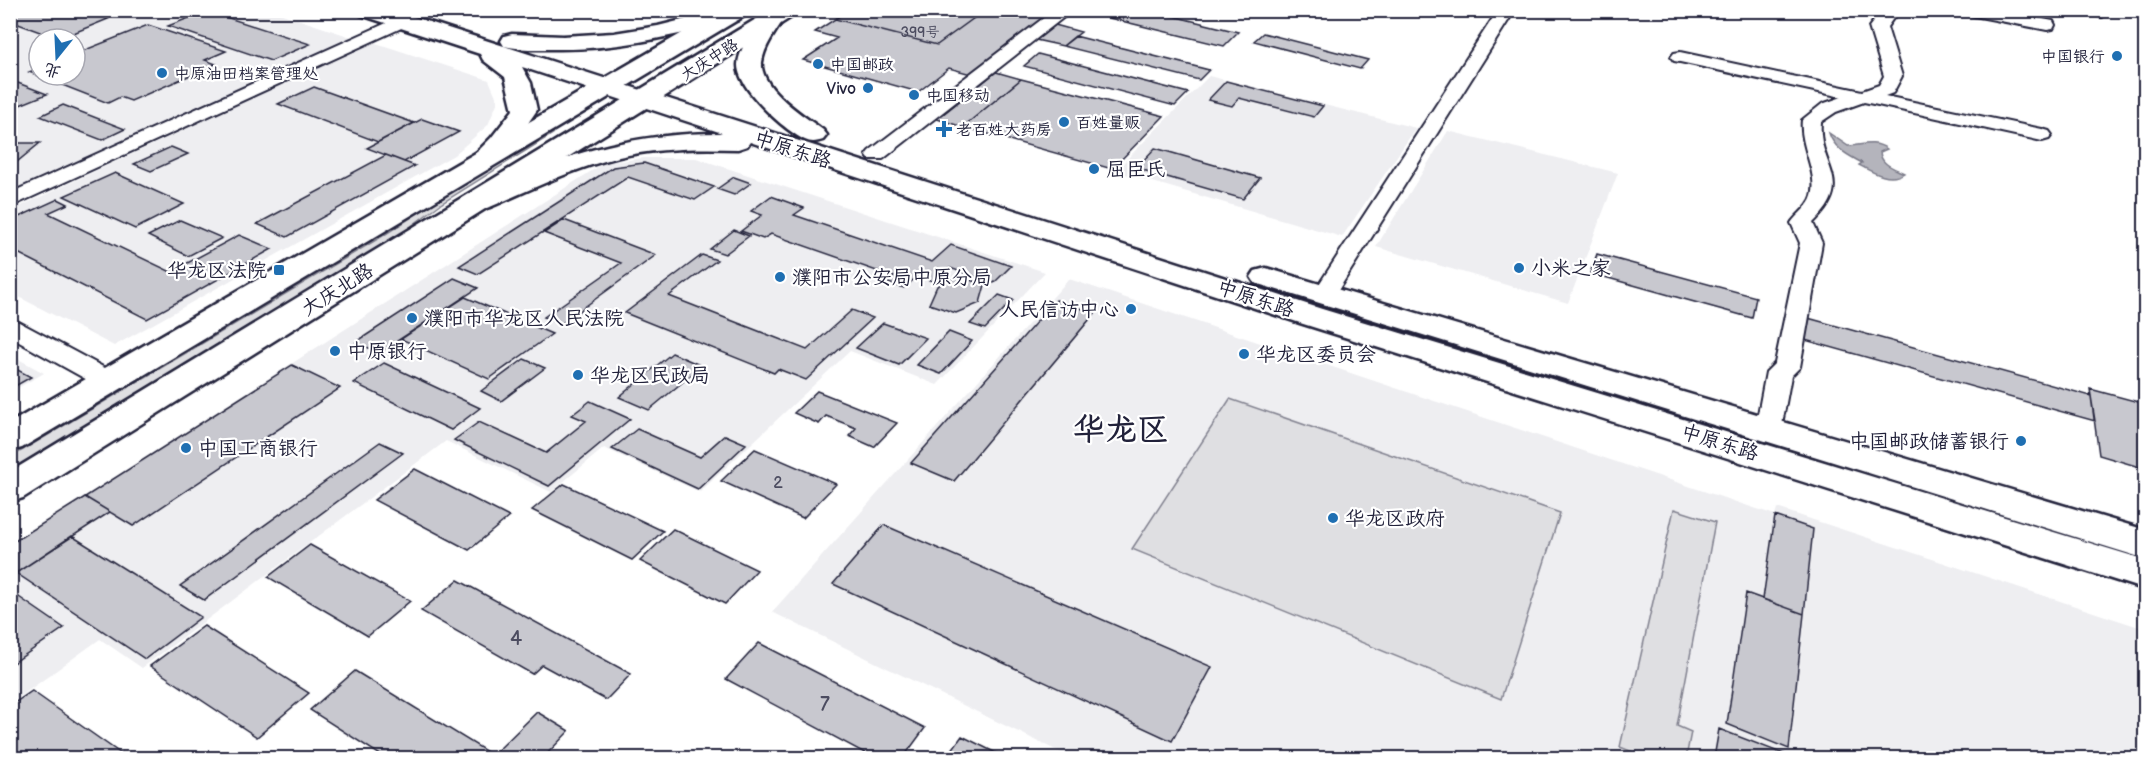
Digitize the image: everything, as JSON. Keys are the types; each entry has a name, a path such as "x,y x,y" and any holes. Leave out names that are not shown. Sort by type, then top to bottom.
{"main road":[{"name":"中原东路","path":"369,10 408,16 512,41 775,143 1311,316 2145,575"},
{"path":"512,41 542,42 646,36 734,13"},
{"name":"大庆中路","path":"635,88 734,13"},
{"path":"780,15 755,47 750,66 756,85 814,135"},
{"name":"大庆中路","path":"635,88 780,15"},
{"name":"中原东路","path":"408,16 474,45 814,135 1324,295 2145,545"},
{"path":"474,45 512,68 522,86 525,110 500,143 478,164"},
{"name":"大庆北路","path":"10,439 478,164 635,88"},
{"name":"大庆北路","path":"10,489 480,201 635,88"},
{"path":"480,201 606,152 670,142 706,140 775,143"}],"street":[{"path":"876,155 1065,10"},
{"path":"1324,295 1507,10"},
{"path":"1768,430 1779,372 1786,367 1811,243 1802,222 1818,206 1824,186 1811,145 1810,128 1816,117 1829,108 1886,89 1892,81 1893,75 1878,27 1891,10"},
{"path":"1969,10 2047,25"},
{"path":"10,201 408,16"},
{"path":"1680,57 2042,135"},
{"path":"10,327 110,381"}],"shaded area":[{"path":"10,11 273,11 354,38 11,194"},
{"path":"373,42 489,80 498,101 488,125 454,155 114,346 11,293 10,211"},
{"path":"1209,76 1416,128 1342,237 1115,171"},
{"path":"1448,131 1618,173 1568,303 1376,247"},
{"path":"554,133 442,203 394,239 11,470 11,457 381,237 455,189"},
{"path":"1829,133 1848,146 1868,144 1882,146 1887,149 1880,152 1883,160 1889,166 1904,173 1887,177 1864,168 1859,165 1862,163 1834,143"},
{"path":"644,158 696,158 1045,272 937,385 850,351 700,492 604,448 551,492 446,441 142,668 100,639 11,703 11,544 604,163"},
{"name":"华龙区政府","path":"1069,279 1775,515 1777,508 2145,629 2145,758 1072,758 772,612"},
{"path":"11,355 44,373 11,392"},
{"path":"1230,399 1560,513 1501,699 1132,549"},
{"path":"1674,509 1715,522 1677,726 1691,732 1686,758 1648,758 1620,747"}],"building":[{"path":"10,10 83,10 108,19 87,28 27,27 10,21"},
{"path":"849,10 985,10 937,45 835,19"},
{"path":"849,10 1054,10 971,74 949,68 918,92 803,60 837,38 815,32"},
{"path":"1107,10 1148,10 1238,32 1224,46 1101,16"},
{"path":"207,11 310,44 271,61 168,26"},
{"path":"148,25 226,51 205,60 216,64 131,101 120,97 108,103 67,87 87,87 87,49"},
{"path":"1055,25 1081,32 1063,46 1036,40"},
{"path":"1263,33 1368,60 1360,69 1254,41"},
{"path":"1075,36 1209,70 1199,80 1063,46"},
{"path":"1038,54 1188,93 1175,106 1024,66"},
{"path":"996,72 1021,79 963,127 937,119"},
{"name":"百姓量贩","path":"1021,79 1164,116 1112,169 963,127"},
{"path":"10,80 47,94 20,105 10,101"},
{"path":"1226,81 1323,106 1314,117 1239,98 1232,106 1208,100"},
{"path":"314,87 414,123 378,142 278,104"},
{"path":"63,105 125,129 102,140 40,116"},
{"path":"422,119 459,132 404,162 367,148"},
{"path":"10,143 40,143 10,166"},
{"path":"171,147 188,154 151,171 134,164"},
{"path":"1155,148 1260,178 1243,199 1136,168"},
{"path":"386,155 415,166 287,237 257,224"},
{"path":"644,163 714,187 695,200 628,177 478,274 459,266 613,167"},
{"path":"115,173 184,204 135,229 64,196"},
{"path":"734,177 751,183 734,195 717,189"},
{"path":"771,196 804,208 794,215 932,262 951,245 1011,266 994,283 950,268 935,282 918,276 904,288 888,283 894,277 771,234 763,239 741,231 762,215 751,211"},
{"path":"58,199 68,204 48,213 171,272 239,235 272,249 147,319 10,249 10,221"},
{"path":"180,220 222,238 188,256 148,236"},
{"path":"564,220 656,255 561,324 544,317 621,263 544,233"},
{"path":"734,230 749,236 725,254 710,249"},
{"path":"1597,254 1756,297 1752,318 1590,273"},
{"path":"702,255 717,260 669,296 807,350 852,310 873,318 806,380 778,369 774,373 625,313"},
{"path":"958,276 985,285 980,303 956,313 929,304 937,286"},
{"path":"454,278 478,288 379,353 356,342"},
{"path":"999,295 1013,300 985,329 970,324"},
{"path":"465,297 552,334 489,379 401,339"},
{"path":"1056,300 1095,313 954,481 911,463"},
{"path":"1808,318 2091,396 2095,421 1805,340"},
{"path":"883,323 926,338 899,365 856,348"},
{"path":"949,332 972,341 941,374 917,365"},
{"path":"672,353 702,366 649,410 619,397"},
{"path":"524,359 545,368 501,401 481,391"},
{"path":"384,363 480,408 451,430 354,383"},
{"path":"292,365 340,388 133,526 85,497"},
{"path":"10,367 12,367 31,377 10,389"},
{"path":"2090,389 2146,404 2146,469 2099,455"},
{"path":"817,391 897,423 874,447 849,436 856,428 826,416 819,424 794,413"},
{"path":"590,401 630,419 549,486 454,440 479,422 546,453 586,421 572,415"},
{"path":"637,429 700,457 725,435 746,444 698,489 612,449"},
{"path":"380,442 403,453 204,600 180,586"},
{"path":"755,449 836,484 803,518 721,481"},
{"path":"415,469 509,517 469,550 374,500"},
{"path":"564,484 663,531 632,560 532,510"},
{"path":"85,497 110,512 16,573 10,569 10,544"},
{"path":"1775,516 1813,529 1804,614 1763,599"},
{"path":"884,525 1212,667 1172,741 833,584"},
{"path":"673,529 757,570 725,604 640,561"},
{"path":"72,536 201,617 145,659 16,573"},
{"path":"310,545 410,601 368,636 268,577"},
{"path":"458,580 631,674 606,700 542,665 532,674 421,611"},
{"path":"1746,593 1804,614 1789,749 1727,724"},
{"path":"16,595 64,628 10,665 10,599"},
{"path":"204,626 309,693 257,737 150,666"},
{"path":"759,643 925,728 903,758 874,758 726,679"},
{"path":"355,671 489,753 483,758 385,758 310,710"},
{"path":"32,691 127,758 10,758 10,706"},
{"path":"537,712 569,731 543,758 490,758"},
{"path":"1719,729 1794,758 1714,758"},
{"path":"962,736 1006,758 946,758"}],"place":[{"name":"中国银行","path":"2117,56"},
{"name":"中国邮政","path":"818,64"},
{"name":"中原油田档案管理处","path":"162,73"},
{"name":"Vivo","path":"868,88"},
{"name":"中国移动","path":"914,95"},
{"name":"百姓量贩","path":"1064,122"},
{"name":"老百姓大药房","path":"944,129"},
{"name":"屈臣氏","path":"1094,169"},
{"name":"小米之家","path":"1519,268"},
{"name":"华龙区法院","path":"279,270"},
{"name":"濮阳市公安局中原分局","path":"780,277"},
{"name":"人民信访中心","path":"1131,309"},
{"name":"濮阳市华龙区人民法院","path":"412,318"},
{"name":"中原银行","path":"335,351"},
{"name":"华龙区委员会","path":"1244,354"},
{"name":"华龙区民政局","path":"578,375"},
{"name":"中国邮政储蓄银行","path":"2021,441"},
{"name":"中国工商银行","path":"186,448"},
{"name":"华龙区政府","path":"1333,518"}],"district":[{"name":"华龙区","path":"1121,429"}]}
